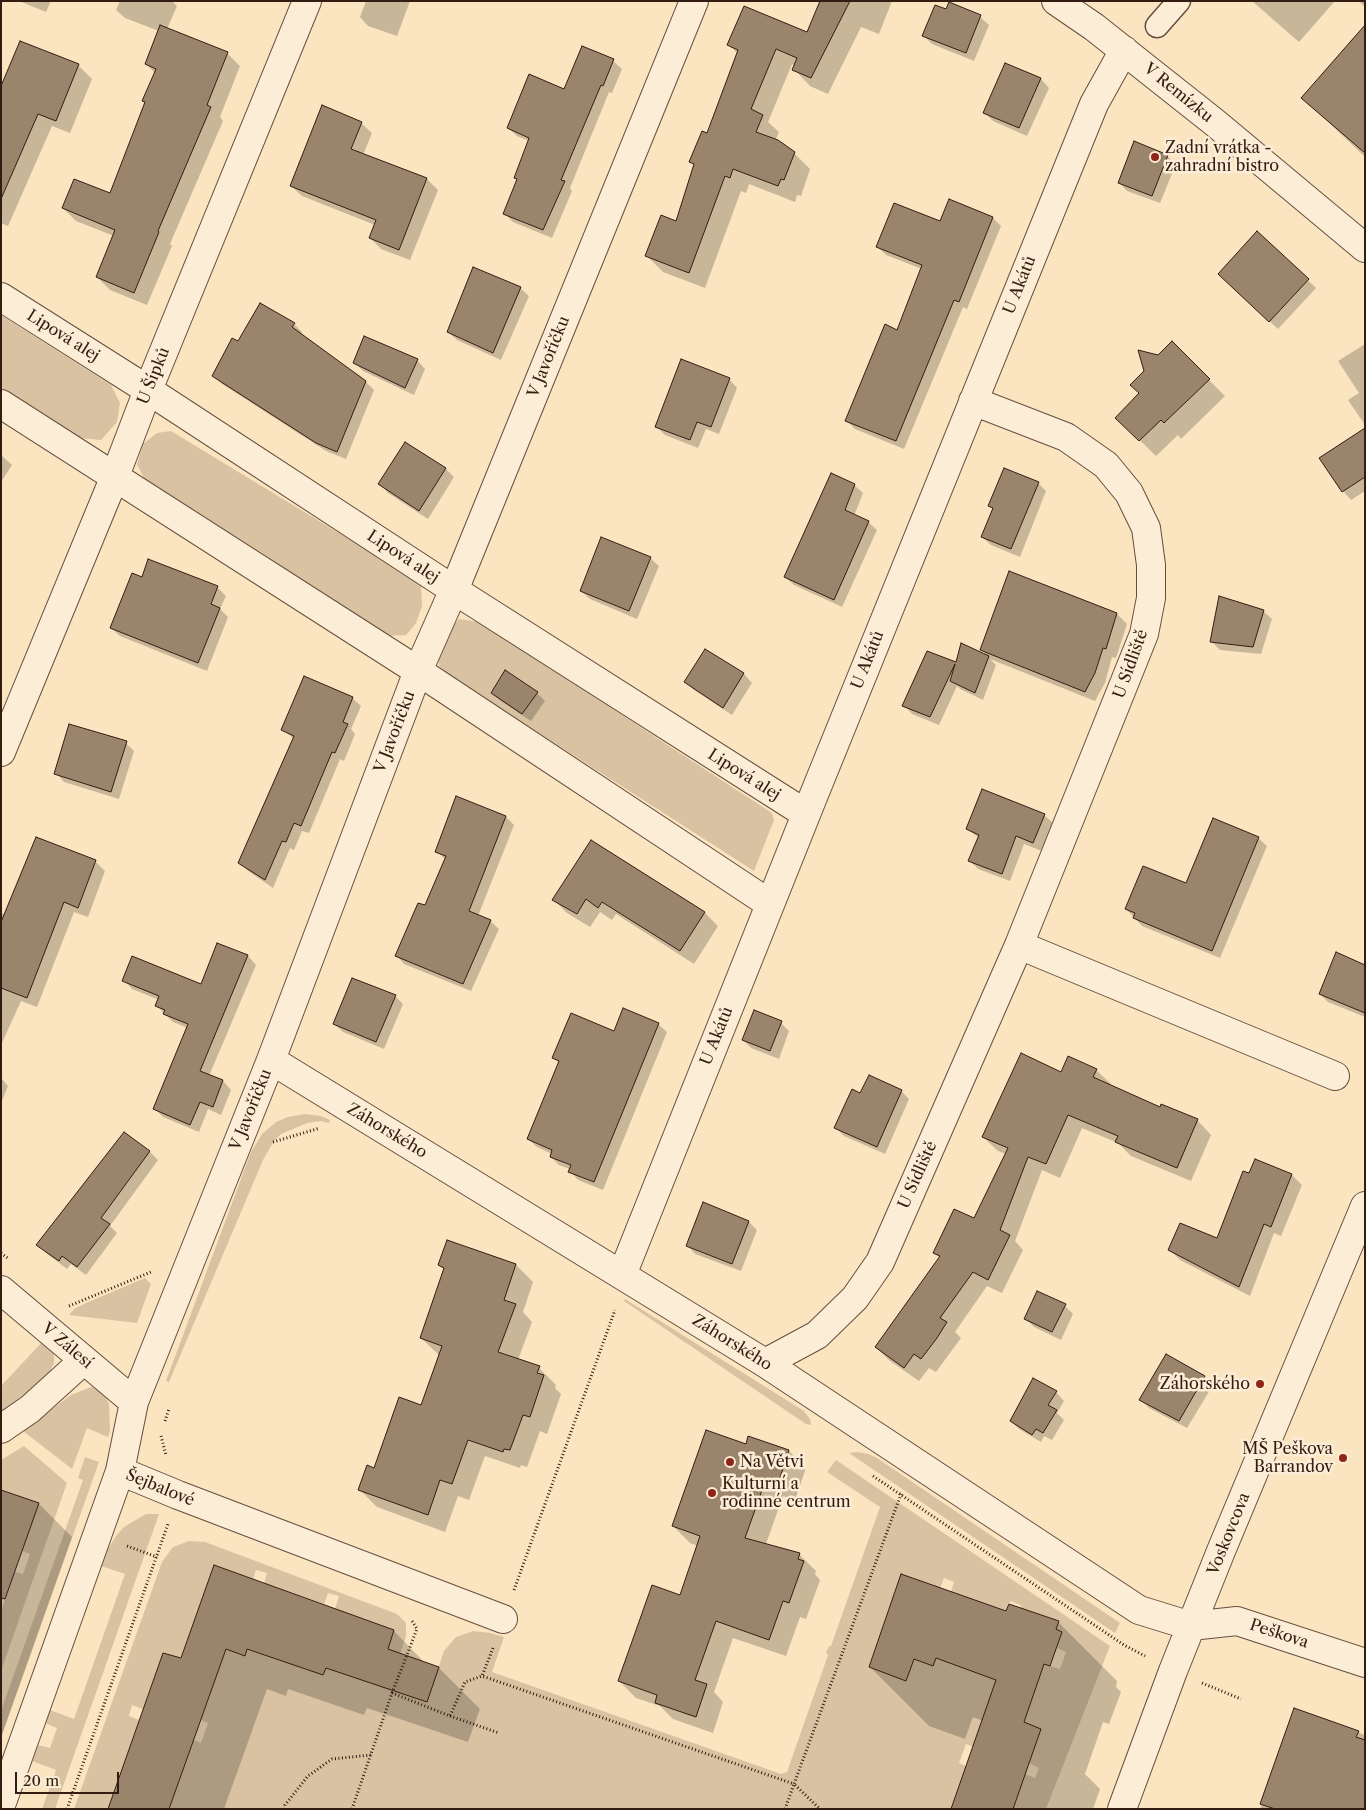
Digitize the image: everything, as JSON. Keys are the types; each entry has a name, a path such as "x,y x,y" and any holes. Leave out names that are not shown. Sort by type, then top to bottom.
{"street":[{"name":"U Šípků","path":"1,752 307,1"},
{"name":"V Javoříčku","path":"120,1471 134,1402 271,1060 418,671 454,590 694,1"},
{"name":"V Remízku","path":"1056,1 1124,50 1214,122 1365,248"},
{"path":"1157,26 1179,1"},
{"name":"U Akátů","path":"622,1275 806,814 1094,104 1124,50"},
{"name":"Lipová alej","path":"1,297 148,390 454,590 806,814"},
{"name":"U Sídliště","path":"765,1363 817,1336 856,1298 880,1262 1019,945 1144,634 1151,598 1151,565 1146,528 1129,493 1106,466 1066,438 973,401"},
{"path":"1,404 418,671 770,904"},
{"path":"1019,945 1335,1076"},
{"name":"Záhorského","path":"271,1060 765,1363 1139,1610 1191,1626"},
{"name":"Voskovcova","path":"1122,1809 1191,1626 1365,1206"},
{"name":"V Zálesí","path":"1,1290 134,1402"},
{"path":"1,1428 30,1409 84,1360"},
{"name":"Šejbalové","path":"1,1804 120,1471 503,1620"},
{"name":"Peškova","path":"1191,1626 1238,1620 1365,1663"}],"path":[{"path":"273,1142 327,1126"},
{"path":"1,1253 16,1265"},
{"path":"65,1308 152,1272"},
{"path":"482,1676 617,1304 622,1275"},
{"path":"134,1402 168,1409 161,1436 166,1456"},
{"path":"868,1472 1124,1645 1173,1671 1241,1699"},
{"path":"785,1809 900,1494"},
{"path":"67,1809 178,1495"},
{"path":"167,1526 176,1530"},
{"path":"352,1809 392,1693 418,1629 409,1616"},
{"path":"450,1716 465,1682 482,1676 794,1784 820,1809"},
{"path":"392,1693 450,1716 498,1732"},
{"path":"284,1809 285,1805 308,1776 332,1759 371,1755"}],"shaded area":[{"path":"1,315 111,385 120,403 117,422 101,440 79,438 1,388"},
{"path":"171,431 413,578 421,586 422,606 416,623 406,635 387,636 264,554 144,478 137,464 143,444 157,433"},
{"path":"459,619 479,622 772,813 774,820 754,871 453,678 439,666 438,655 448,631","holes":["506,671 537,691 522,714 491,693"]},
{"path":"305,1114 321,1116 330,1120 329,1123 321,1121 307,1123 281,1134 274,1141 263,1160 169,1382 166,1381 251,1152 262,1134 276,1122 288,1117"},
{"path":"145,1278 151,1284 137,1323 69,1315 74,1309 86,1303"},
{"path":"625,1299 804,1411 810,1419 811,1425 806,1424 624,1301"},
{"path":"44,1340 49,1344 54,1353 54,1363 47,1378 1,1412 1,1386"},
{"path":"91,1387 101,1390 105,1394 109,1404 110,1431 108,1437 87,1428 72,1469 23,1431 71,1395"},
{"path":"24,1446 67,1483 1,1671 1,1611 15,1572 23,1574 30,1554 22,1551 39,1503 1,1490 1,1460"},
{"path":"857,1452 877,1458 1120,1623 1115,1633 849,1453"},
{"path":"85,1457 99,1462 1,1738 1,1711 83,1480 78,1478"},
{"path":"836,1460 1110,1646 1046,1809 1013,1809 1025,1774 1035,1778 1039,1768 1029,1763 1041,1729 1024,1722 1044,1664 1060,1669 1066,1652 1057,1648 1062,1632 1056,1629 1059,1621 1040,1614 1036,1622 1018,1615 1021,1605 1010,1601 1006,1611 951,1592 954,1582 944,1578 940,1588 901,1575 869,1667 906,1681 914,1659 933,1666 936,1658 997,1680 973,1747 966,1744 959,1763 966,1766 951,1809 169,1809 194,1740 201,1743 208,1723 201,1720 226,1649 245,1656 247,1649 323,1675 326,1668 375,1684 394,1630 335,1609 339,1596 328,1593 324,1604 264,1583 267,1573 256,1570 253,1579 214,1565 181,1658 163,1653 143,1709 132,1705 129,1716 139,1720 108,1809 74,1809 162,1562 173,1547 189,1541 205,1542 397,1614 406,1623 406,1636 389,1689 427,1702 444,1651 456,1637 473,1631 490,1633 504,1637 492,1672 781,1774 787,1772 828,1655 826,1653 829,1646 831,1646 880,1507 827,1472"},
{"path":"146,1514 159,1514 55,1809 42,1809 56,1770 32,1761 38,1745 50,1748 57,1728 45,1723 50,1710 74,1719 125,1574 101,1566 103,1557 124,1527"}],"building":[{"path":"820,1 850,1 811,78 792,70 797,58 776,49 751,109 763,115 756,132 778,140 795,152 784,180 781,179 778,186 733,169 730,178 725,176 689,273 645,256 661,215 676,221 694,164 689,162 702,131 707,133 738,50 727,45 744,6 807,32"},
{"path":"949,2 981,15 966,53 922,36 935,5 946,9"},
{"path":"160,25 228,52 207,105 211,107 158,231 134,293 96,277 115,230 62,208 74,179 110,193 145,102 142,101 156,69 145,64"},
{"path":"1365,25 1365,153 1301,98"},
{"path":"20,41 79,64 56,121 38,114 1,199 1,86"},
{"path":"582,46 614,59 561,180 565,181 543,230 503,214 517,179 514,178 529,138 507,128 529,74 564,89"},
{"path":"1005,63 1041,78 1019,128 983,113"},
{"path":"322,105 362,122 351,149 427,178 399,250 369,238 376,220 290,186"},
{"path":"1134,141 1168,155 1152,196 1118,183"},
{"path":"949,199 993,217 959,302 954,300 896,441 845,421 885,324 897,330 922,265 876,247 894,203 940,221"},
{"path":"1257,231 1309,279 1269,322 1218,274"},
{"path":"473,267 521,287 493,353 447,332"},
{"path":"260,303 295,323 292,327 366,381 337,452 316,443 212,376 232,338 238,341"},
{"path":"364,336 418,359 405,388 353,363"},
{"path":"1172,341 1210,379 1164,423 1161,420 1139,441 1115,418 1139,393 1130,385 1144,371 1138,350 1158,355"},
{"path":"681,359 730,378 711,427 697,422 690,440 655,427"},
{"path":"1365,428 1365,477 1342,492 1319,458"},
{"path":"405,442 446,468 419,511 378,484"},
{"path":"1004,468 1039,482 1011,549 981,537 993,508 988,506"},
{"path":"831,473 855,484 845,510 869,521 834,600 784,577"},
{"path":"601,537 651,557 629,611 580,591"},
{"path":"148,559 218,586 211,604 220,608 198,663 110,628 132,573 142,577"},
{"path":"1009,571 1117,613 1106,649 1103,648 1095,673 1085,692 980,650"},
{"path":"1219,596 1264,610 1253,647 1210,642"},
{"path":"961,643 989,656 975,693 950,681 955,664 930,717 902,706 927,651 956,662"},
{"path":"705,649 744,673 723,708 684,682"},
{"path":"505,670 538,692 522,714 491,693"},
{"path":"304,676 353,697 343,722 348,724 335,753 332,752 301,826 294,823 286,842 282,841 265,880 238,863 294,736 281,730"},
{"path":"69,724 127,741 111,792 54,774"},
{"path":"982,789 1045,814 1033,843 1016,836 1002,874 968,861 979,835 966,829"},
{"path":"456,796 506,816 469,911 491,920 463,984 395,956 418,903 425,905 446,856 435,852"},
{"path":"1213,818 1259,837 1212,951 1133,918 1135,913 1125,909 1143,866 1186,883"},
{"path":"36,837 96,860 78,908 64,902 27,998 1,988 1,922"},
{"path":"591,840 705,912 680,951 602,902 598,908 586,899 577,914 552,900"},
{"path":"217,943 248,955 200,1071 223,1080 213,1107 200,1102 190,1125 153,1109 188,1024 163,1014 165,1010 155,1006 159,996 122,981 132,956 201,984"},
{"path":"1336,952 1365,965 1365,1013 1319,994"},
{"path":"352,978 396,995 376,1042 333,1024"},
{"path":"623,1008 659,1023 594,1182 568,1172 571,1165 550,1157 552,1150 527,1139 559,1061 552,1058 571,1013 614,1031"},
{"path":"754,1010 782,1021 770,1051 742,1040"},
{"path":"1021,1053 1061,1072 1068,1056 1097,1069 1093,1077 1160,1107 1161,1104 1198,1119 1177,1168 1115,1142 1118,1136 1068,1115 1046,1164 1028,1157 1000,1230 1010,1235 988,1280 973,1272 940,1318 947,1322 937,1338 921,1359 914,1354 904,1368 875,1347 940,1256 933,1253 954,1209 974,1218 1008,1148 982,1137"},
{"path":"869,1075 902,1090 877,1147 834,1128 852,1089 860,1093"},
{"path":"124,1132 150,1151 101,1218 110,1224 77,1267 62,1256 59,1261 36,1245"},
{"path":"1255,1159 1292,1174 1271,1227 1264,1224 1239,1287 1168,1250 1180,1223 1217,1238 1243,1171 1249,1173"},
{"path":"703,1202 749,1221 732,1264 686,1246"},
{"path":"447,1240 516,1264 504,1300 516,1304 498,1352 540,1366 537,1373 544,1375 530,1417 523,1415 510,1450 504,1449 503,1452 468,1440 452,1484 440,1480 428,1515 358,1490 367,1465 374,1468 399,1397 421,1405 442,1346 420,1338 444,1268 438,1265"},
{"path":"1037,1291 1066,1304 1052,1332 1024,1319"},
{"path":"1166,1354 1205,1376 1179,1421 1139,1400"},
{"path":"1033,1378 1057,1391 1048,1405 1057,1410 1043,1433 1036,1429 1032,1435 1010,1421"},
{"name":"Kulturní a rodinné centrum","path":"706,1430 746,1444 748,1436 789,1450 778,1484 766,1479 745,1538 800,1553 798,1559 804,1561 789,1603 783,1601 769,1640 716,1621 695,1680 707,1684 696,1717 655,1703 657,1695 618,1681 652,1585 680,1595 700,1536 672,1526"},
{"path":"1,1490 39,1503 5,1599 1,1598"},
{"path":"214,1565 394,1630 388,1649 439,1667 427,1702 326,1668 323,1675 247,1649 245,1656 226,1649 169,1809 108,1809 163,1653 181,1658"},
{"path":"901,1574 1006,1611 1009,1604 1059,1621 1056,1629 1062,1632 1050,1666 1044,1664 1024,1722 1041,1729 1013,1809 951,1809 996,1680 936,1658 933,1666 914,1659 906,1681 869,1667"},
{"path":"1294,1708 1359,1731 1356,1737 1365,1740 1365,1809 1275,1809 1260,1804"}],"place":[{"name":"Zadní vrátka - zahradní bistro","path":"1155,157"},
{"name":"Záhorského","path":"1260,1384"},
{"name":"MŠ Peškova Barrandov","path":"1343,1458"},
{"name":"Na Větvi","path":"730,1462"},
{"name":"Kulturní a rodinné centrum","path":"712,1493"}]}
